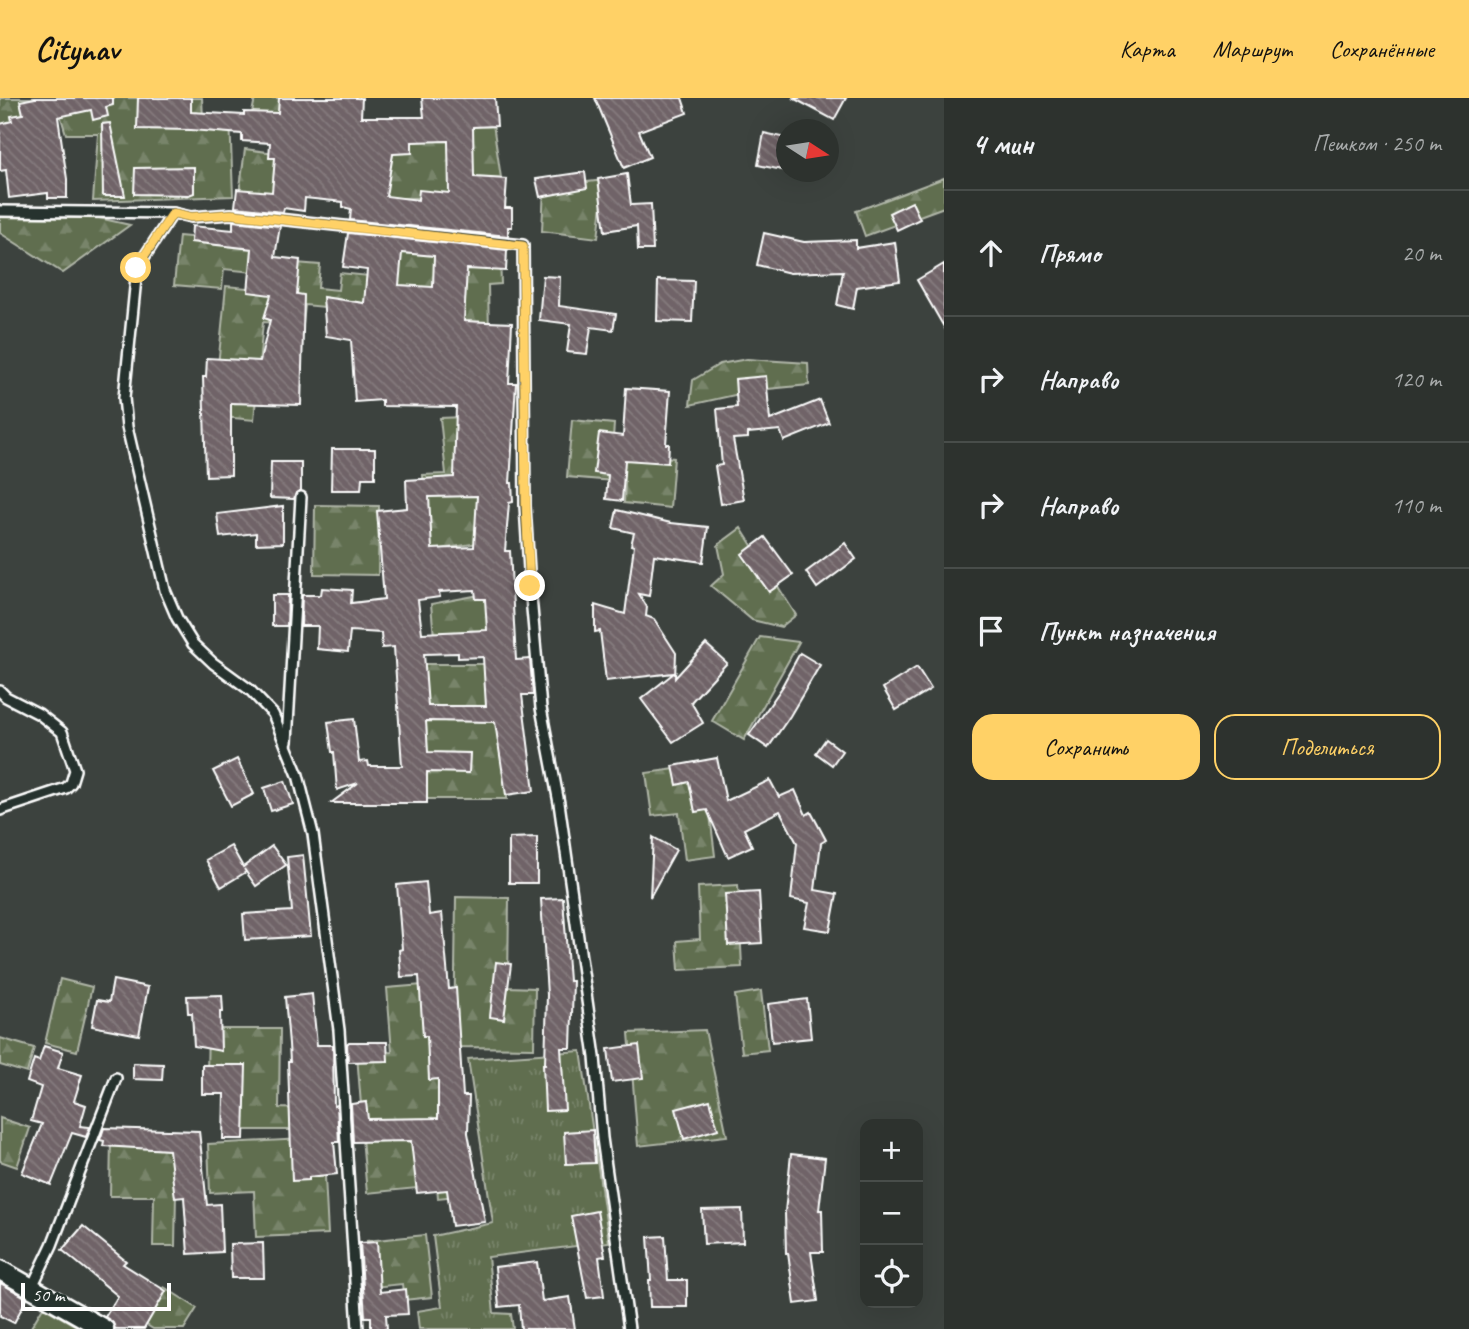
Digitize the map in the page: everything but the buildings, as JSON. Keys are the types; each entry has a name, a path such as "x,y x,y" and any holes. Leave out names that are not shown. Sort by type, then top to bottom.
{"street":[{"path":"0,1270 104,1329"}],"lane":[{"path":"0,211 173,213 191,217 231,214 523,246 526,506 541,708 559,803 591,1031 603,1151 629,1329"},
{"path":"173,213 136,268 124,398 127,427 165,590 177,618 193,644 213,663 250,690 274,714 298,775 313,834 339,1030 358,1329"},
{"path":"287,743 301,497"},
{"path":"0,691 55,724 62,732 75,770 71,783 66,788 0,810"},
{"path":"32,1289 52,1245 116,1078"}],"green space":[{"path":"0,98 202,98 203,118 230,117 233,196 93,201 98,134 66,134 59,111 0,125"},
{"path":"255,98 301,98 293,138 249,128"},
{"path":"492,117 509,232 417,218 417,198 384,198 398,128"},
{"path":"245,149 305,157 300,203 239,195"},
{"path":"944,178 944,207 865,236 856,211"},
{"path":"605,180 598,238 542,231 544,187"},
{"path":"0,217 99,218 130,225 63,273 0,233"},
{"path":"179,236 275,245 273,274 224,269 222,289 174,285"},
{"path":"383,245 439,250 431,329 335,308 305,305 303,325 263,322 254,420 213,416 226,286 281,291 284,262 320,265 318,288 338,290 340,273 379,277"},
{"path":"500,256 501,284 488,285 489,333 456,333 455,257"},
{"path":"747,359 808,363 809,385 757,390 690,405 693,380 720,364"},
{"path":"487,416 491,541 428,551 423,475 446,474 440,418"},
{"path":"572,420 614,424 612,452 674,458 670,508 624,503 625,482 567,477"},
{"path":"315,505 379,506 378,575 314,574"},
{"path":"741,528 796,615 781,627 752,620 711,586 724,574 718,545"},
{"path":"485,594 496,642 435,649 431,604"},
{"path":"760,637 799,642 744,740 712,721"},
{"path":"415,664 508,664 507,799 415,799"},
{"path":"704,765 715,856 685,860 679,813 652,816 646,773"},
{"path":"738,885 742,967 679,970 677,941 700,939 698,887"},
{"path":"456,897 509,898 508,987 535,988 534,1048 454,1047"},
{"path":"60,979 92,987 77,1051 45,1043"},
{"path":"435,984 446,1124 363,1130 357,1055 392,1052 387,988"},
{"path":"761,991 768,1050 742,1053 735,995"},
{"path":"208,1029 280,1029 279,1108 303,1109 303,1130 228,1130 228,1075 207,1075"},
{"path":"705,1030 727,1136 638,1146 629,1033"},
{"path":"0,1038 34,1048 27,1073 0,1065"},
{"path":"581,1051 609,1242 488,1257 494,1313 511,1314 513,1329 419,1329 417,1311 442,1307 433,1236 493,1223 468,1059"},
{"path":"0,1118 30,1128 17,1167 0,1161"},
{"path":"458,1128 465,1195 438,1198 437,1186 367,1193 362,1138"},
{"path":"111,1138 177,1139 175,1246 153,1246 154,1196 110,1196"},
{"path":"323,1138 328,1234 256,1237 254,1191 210,1193 208,1144"},
{"path":"425,1235 432,1297 404,1300 402,1284 373,1287 367,1241"},
{"path":"164,1287 197,1308 184,1329 153,1329 142,1322"},
{"path":"43,1307 81,1329 30,1329"}],"route":[{"path":"136,268 173,213 191,217 231,214 523,246 526,506 530,586"}]}
